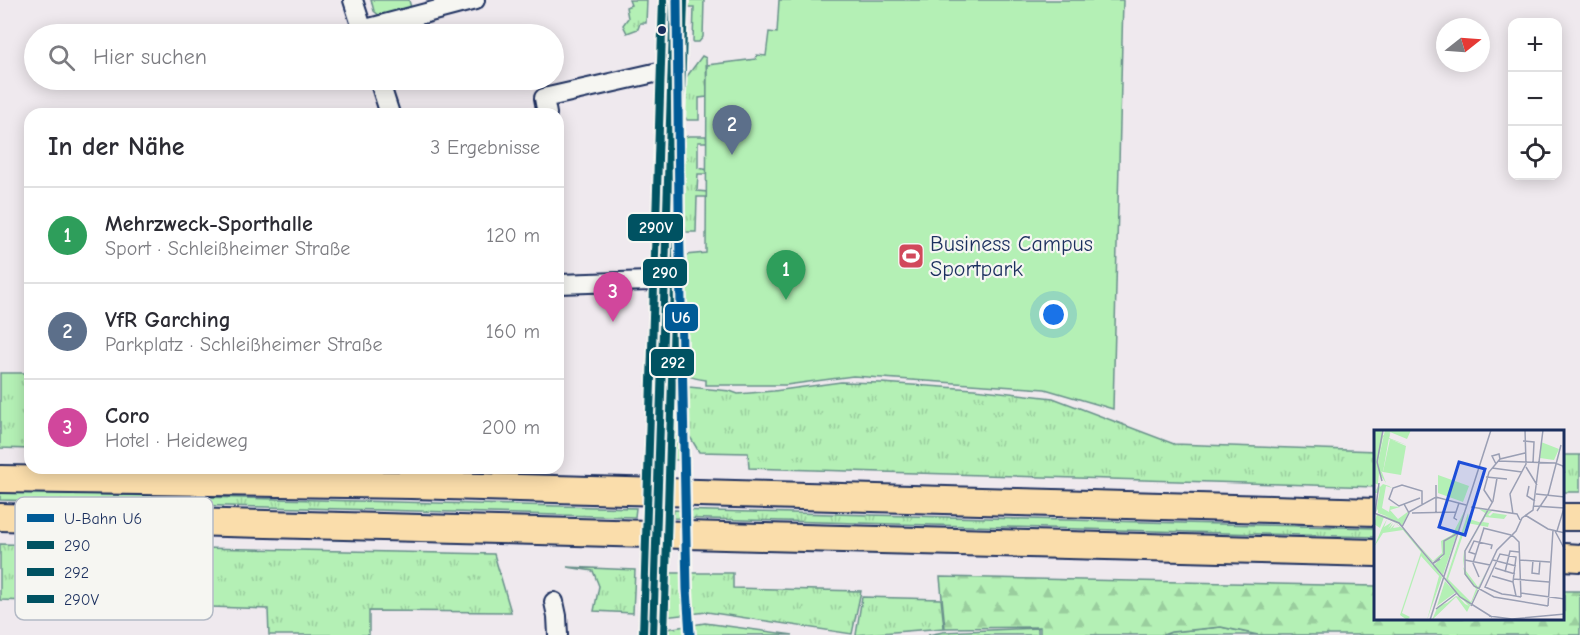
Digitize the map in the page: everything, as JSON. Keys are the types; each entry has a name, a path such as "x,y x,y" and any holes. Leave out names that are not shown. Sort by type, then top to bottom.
{"highway":[{"path":"0,479 444,486 1374,512"},
{"path":"0,517 15,517"},
{"path":"213,523 1374,553"},
{"path":"1565,557 1580,558"}],"street":[{"path":"353,0 360,24"},
{"path":"391,24 476,0"},
{"path":"658,456 674,0"},
{"path":"546,108 544,98 672,69"},
{"path":"382,90 388,108"},
{"path":"564,284 650,281 665,285"},
{"path":"652,635 655,577"},
{"path":"554,602 558,616 558,635"}],"green space":[{"path":"371,0 409,0 411,8 381,17 374,11"},
{"path":"629,0 647,0 646,23 640,23 638,29 627,33 623,25 628,18 626,7 631,5"},
{"path":"686,0 704,0 703,37 699,42 693,42 694,7 686,7"},
{"name":"Business Campus Sportpark","path":"779,0 1123,0 1113,409 1045,389 853,376 786,385 706,385 706,380 684,374 677,369 674,365 677,308 685,255 706,253 707,65 756,59 757,55 766,56 769,32 777,33"},
{"path":"702,56 706,58 707,97 699,98 699,120 687,120 684,114 685,79"},
{"path":"706,136 707,142 698,142 698,168 709,170 709,174 698,174 697,191 708,192 708,197 697,197 696,232 686,232 681,187 684,137"},
{"path":"0,373 24,373 24,449 0,448"},
{"path":"841,382 881,383 974,389 1053,398 1174,444 1374,451 1374,487 749,468 748,453 699,452 686,430 689,387 730,391 738,394"},
{"path":"678,388 685,388 679,460 664,460 669,418 677,412"},
{"path":"1565,455 1580,455 1580,492 1565,492"},
{"path":"0,492 199,497 15,497 15,500 0,500"},
{"path":"213,497 636,508 635,517 213,506"},
{"path":"674,510 1374,528 1374,537 673,518"},
{"path":"0,544 15,544 15,601 0,600"},
{"path":"213,548 494,554 511,612 369,611 369,635 269,635 268,609 213,607"},
{"path":"567,567 635,570 633,613 594,611 599,586 593,571"},
{"path":"663,573 733,573 733,588 861,591 852,634 707,612 664,617"},
{"path":"940,577 1374,586 1374,620 1565,620 1565,591 1580,591 1580,635 1258,635 1221,627 1171,632 1163,635 1040,635 1040,627 945,628"},
{"path":"862,597 941,599 944,628 856,635"},
{"path":"705,623 793,635 662,635 667,629"},
{"path":"1221,627 1258,635 1163,635 1171,632"},
{"path":"1038,628 1038,635 928,635 943,632"}],"tunnel":[{"path":"655,577 658,456"}],"metro line":[{"name":"U6","path":"677,0 679,209 687,589 690,635"}],"transit line":[{"name":"290V","path":"643,635 663,0"},
{"name":"290","path":"653,635 674,0"},
{"name":"292","path":"664,635 684,0"}],"place":[{"name":"VfR Garching","path":"732,155"},
{"name":"Business Campus Sportpark","path":"911,256"},
{"name":"Mehrzweck-Sporthalle","path":"786,300"},
{"name":"Coro","path":"613,322"}]}
